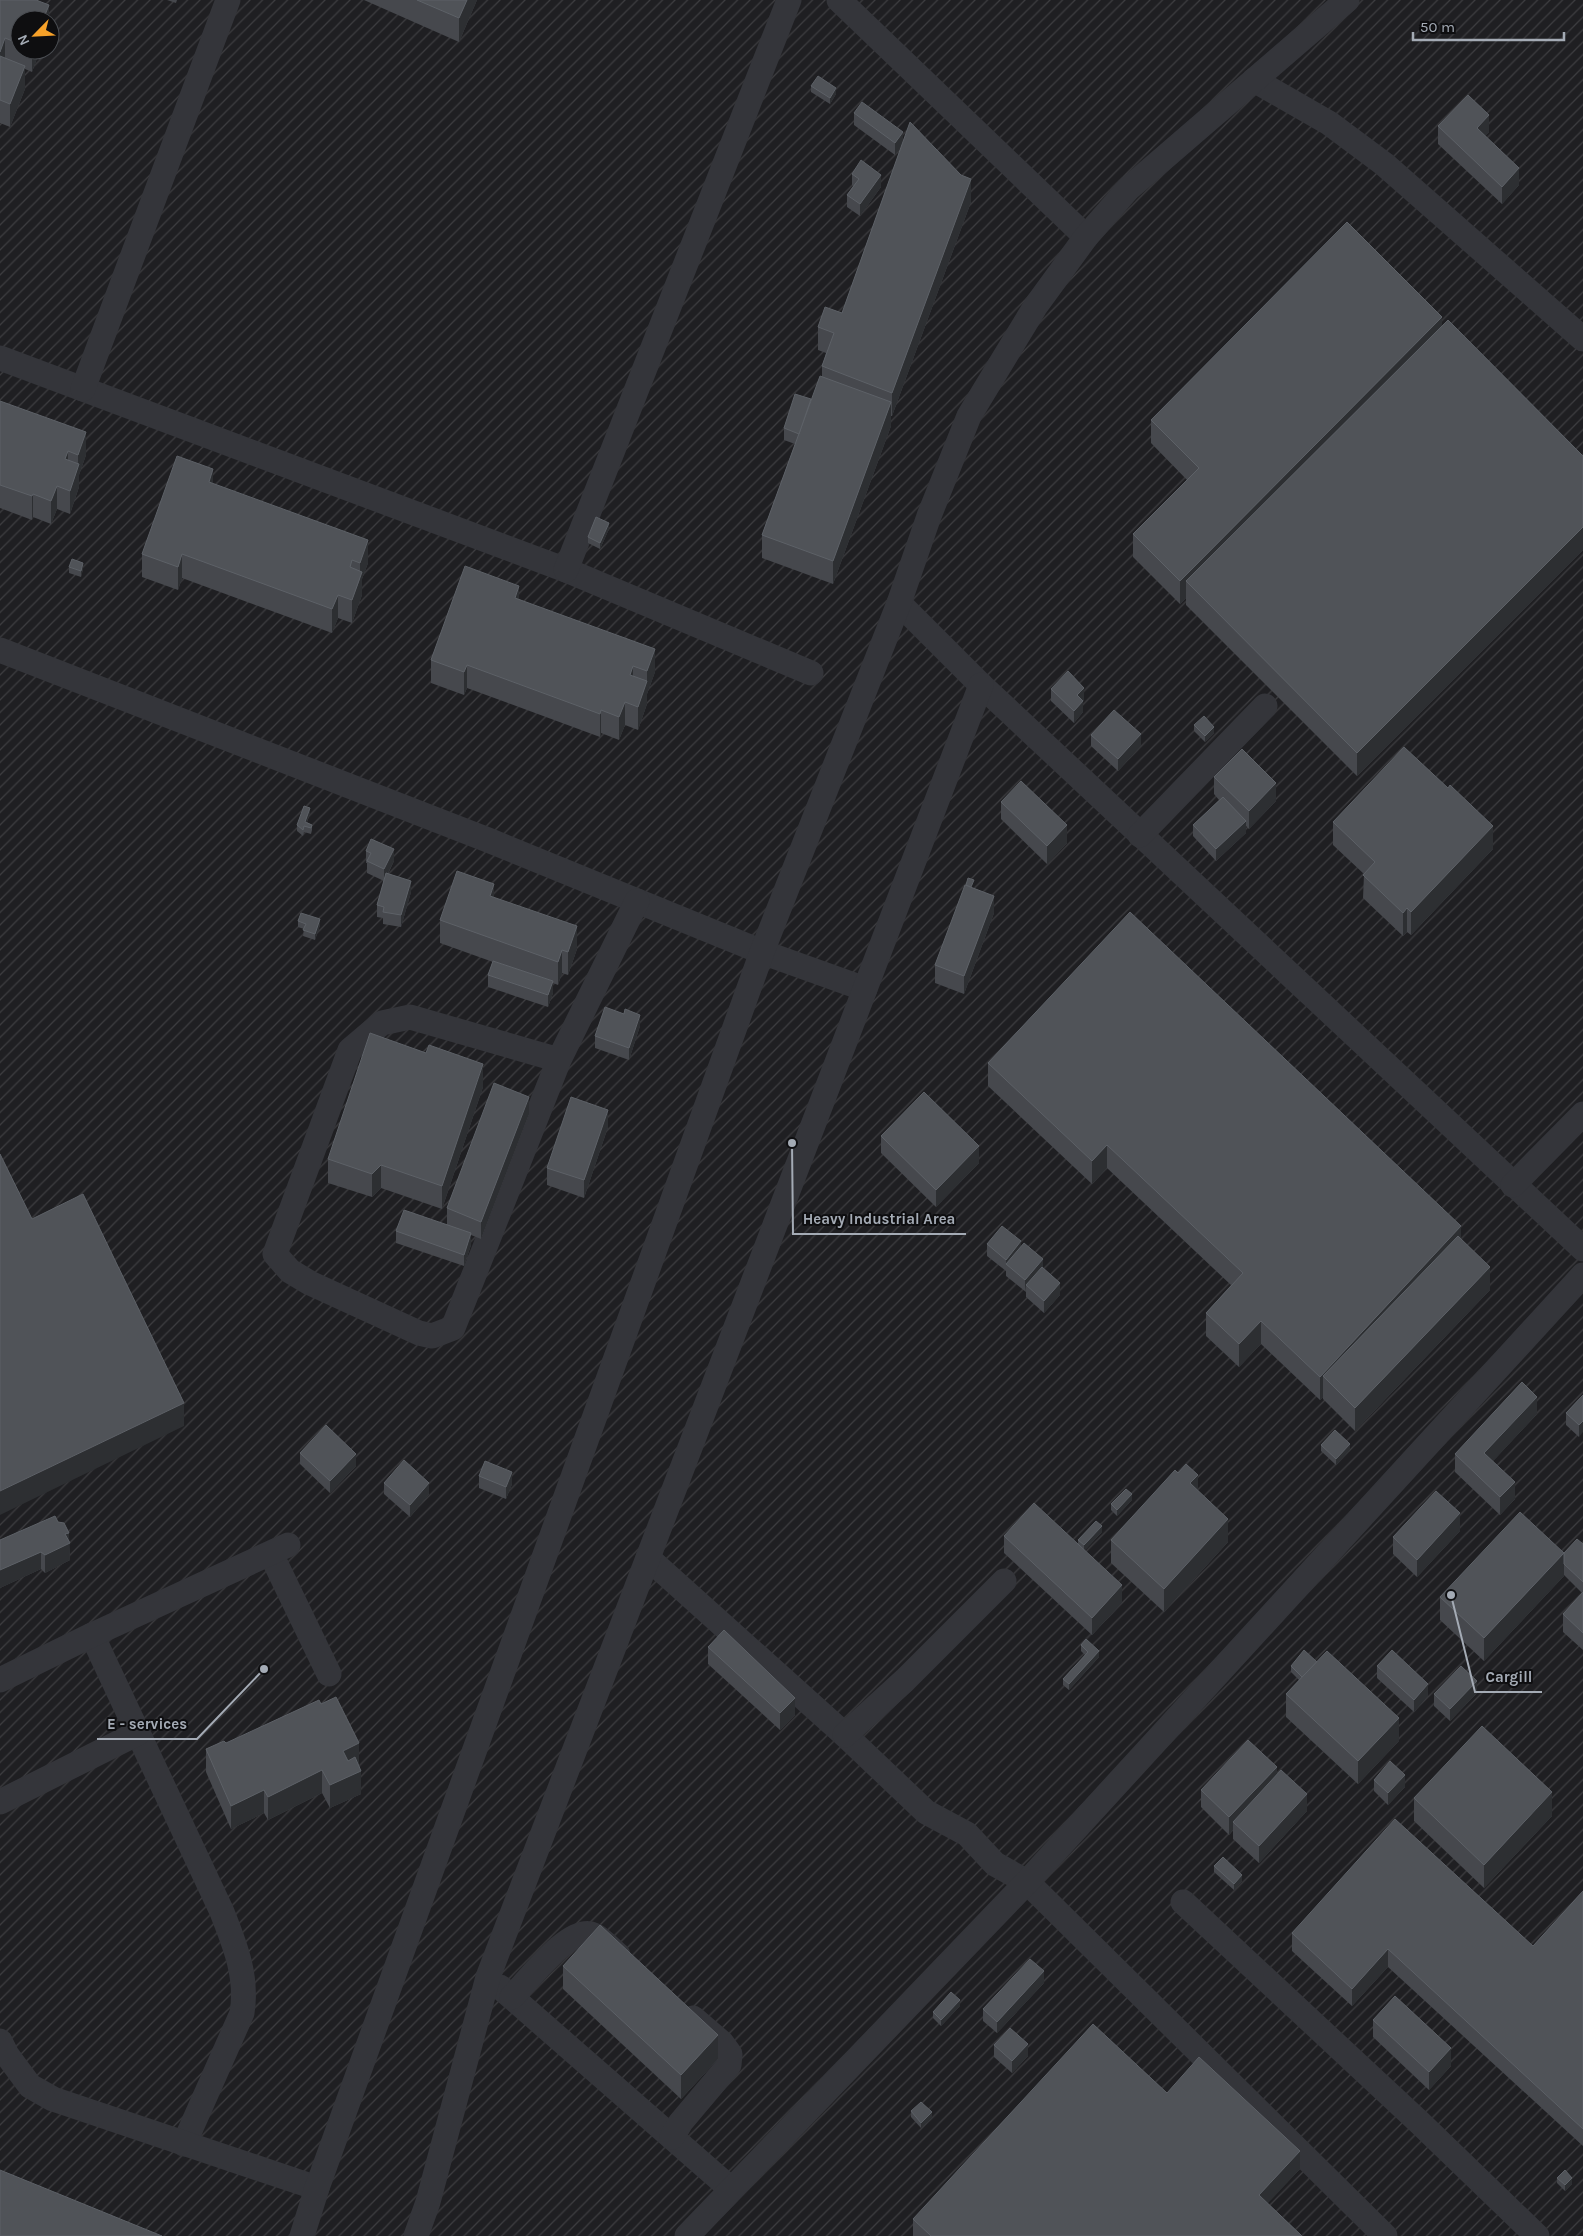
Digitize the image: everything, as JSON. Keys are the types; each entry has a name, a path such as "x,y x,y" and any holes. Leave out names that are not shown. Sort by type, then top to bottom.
{"street":[{"path":"83,389 228,0"},
{"path":"566,570 789,0"},
{"path":"839,0 1086,237"},
{"path":"302,2236 317,2188 762,952 899,603 929,516 969,416 1035,307 1086,237 1128,189 1347,0"},
{"path":"1254,80 1329,123 1384,164 1583,339"},
{"path":"0,358 566,570 812,673"},
{"path":"899,603 981,685 1583,1249"},
{"path":"0,650 488,840 762,952 865,989"},
{"path":"416,2236 428,2202 488,1977 981,685"},
{"path":"1140,835 1265,706"},
{"path":"559,1060 410,1017 382,1023 350,1050 275,1254 290,1271 310,1283 419,1333 432,1336 453,1328 559,1060 637,900"},
{"path":"1513,1185 1583,1114"},
{"path":"687,2236 1027,1882 1583,1275"},
{"path":"0,1680 92,1635 280,1550 329,1674"},
{"path":"648,1558 845,1734 926,1812 967,1834 995,1864 1027,1882 1385,2236"},
{"path":"845,1734 905,1680 1004,1581"},
{"path":"92,1635 222,1912 236,1947 244,1979 245,1996 242,2013 184,2144"},
{"path":"0,1802 138,1733"},
{"path":"1183,1902 1420,2122 1537,2236"},
{"path":"512,1997 564,1942 581,1934 594,1935 639,1973"},
{"path":"488,1977 731,2189"},
{"path":"672,2137 681,2122 729,2065 730,2054 722,2043 677,2005"},
{"path":"0,2041 7,2055 30,2086 53,2098 317,2188"}],"shaded area":[{"path":"0,0 1583,0 1583,2236 0,2236"}],"building":[{"path":"0,0 36,0 49,5 47,10 10,10 10,40 5,38 0,52"},
{"path":"417,0 467,0 459,18"},
{"path":"0,56 25,66 10,104 0,100"},
{"path":"818,76 836,88 830,98 811,86"},
{"path":"1468,95 1489,115 1477,128 1519,168 1502,187 1438,126"},
{"path":"862,102 903,132 895,143 854,113"},
{"path":"910,122 961,175 971,179 892,393 822,366 834,333 818,327 825,307 842,313"},
{"path":"861,160 881,175 860,204 847,195 859,179 852,174"},
{"path":"1347,222 1442,317 1180,581 1133,534 1199,468 1151,420"},
{"path":"1448,320 1583,456 1583,527 1357,753 1186,581"},
{"path":"820,376 891,402 833,561 762,535"},
{"path":"795,394 811,399 799,434 784,428"},
{"path":"0,401 86,432 78,455 68,451 65,459 79,464 70,491 57,486 51,501 0,485"},
{"path":"177,456 213,469 209,482 368,540 360,563 352,560 350,567 362,572 352,600 338,595 332,609 182,554 178,567 142,554"},
{"path":"596,517 609,523 600,543 588,537"},
{"path":"72,559 83,563 81,571 69,567"},
{"path":"465,566 519,586 515,598 655,649 647,671 633,666 630,675 647,681 638,707 625,702 619,717 601,710 600,714 467,665 464,672 431,660"},
{"path":"1068,671 1084,688 1077,695 1083,701 1074,711 1051,689"},
{"path":"1114,710 1141,734 1118,759 1091,735"},
{"path":"1204,716 1214,727 1205,736 1194,725"},
{"path":"1404,747 1448,788 1450,785 1493,826 1411,912 1407,908 1403,913 1363,875 1375,862 1333,822"},
{"path":"1242,749 1276,783 1249,811 1214,777"},
{"path":"1021,781 1067,825 1047,846 1001,802"},
{"path":"1223,797 1246,821 1216,849 1193,825"},
{"path":"304,806 310,808 305,822 312,825 311,828 304,826 303,830 297,825"},
{"path":"371,839 394,849 384,869 367,861 371,853 366,851"},
{"path":"457,871 494,884 490,896 577,926 568,952 562,950 558,962 440,920"},
{"path":"386,873 411,881 401,915 383,912 384,907 377,905"},
{"path":"968,878 974,880 971,887 966,885"},
{"path":"965,885 994,896 964,976 935,965"},
{"path":"1130,912 1461,1226 1320,1377 1261,1321 1239,1344 1206,1313 1243,1273 1107,1145 1092,1161 988,1063"},
{"path":"301,913 320,919 315,934 303,930 306,924 298,921"},
{"path":"493,961 553,981 548,995 488,975"},
{"path":"605,1007 624,1014 625,1009 640,1015 629,1048 595,1036"},
{"path":"370,1033 426,1053 429,1045 483,1064 442,1186 381,1165 372,1174 328,1159"},
{"path":"494,1083 529,1097 481,1222 447,1208"},
{"path":"924,1092 979,1146 936,1190 881,1136"},
{"path":"571,1097 608,1110 584,1180 547,1168"},
{"path":"0,1154 32,1219 83,1194 184,1403 0,1491"},
{"path":"404,1210 471,1233 464,1255 396,1231"},
{"path":"1002,1226 1021,1241 1006,1260 987,1244"},
{"path":"1458,1236 1490,1267 1355,1408 1323,1376"},
{"path":"1024,1243 1043,1259 1025,1280 1006,1264"},
{"path":"1042,1267 1060,1283 1044,1301 1026,1285"},
{"path":"1522,1382 1537,1397 1484,1453 1515,1482 1500,1497 1455,1454"},
{"path":"1583,1395 1583,1421 1579,1425 1566,1413"},
{"path":"326,1425 356,1454 330,1481 300,1453"},
{"path":"1335,1430 1350,1444 1336,1459 1321,1445"},
{"path":"404,1460 429,1483 410,1505 384,1483"},
{"path":"485,1461 512,1472 506,1487 479,1476"},
{"path":"1186,1464 1198,1475 1190,1483 1228,1519 1164,1589 1111,1540 1175,1470 1178,1473"},
{"path":"1126,1489 1132,1494 1117,1510 1111,1504"},
{"path":"1436,1491 1460,1513 1417,1560 1393,1537"},
{"path":"1034,1503 1122,1585 1092,1618 1004,1536"},
{"path":"1520,1512 1564,1553 1484,1638 1440,1597"},
{"path":"55,1516 58,1522 64,1523 69,1533 65,1534 70,1543 45,1555 41,1552 0,1570 0,1540"},
{"path":"1096,1521 1102,1526 1084,1545 1078,1540"},
{"path":"1577,1539 1583,1544 1583,1582 1564,1564 1564,1553"},
{"path":"1583,1592 1583,1633 1563,1614"},
{"path":"724,1630 795,1698 780,1713 708,1647"},
{"path":"1086,1639 1099,1651 1069,1684 1063,1679 1088,1652 1081,1645"},
{"path":"1304,1650 1317,1662 1302,1677 1291,1666"},
{"path":"1392,1650 1428,1684 1414,1700 1377,1666"},
{"path":"1327,1651 1399,1718 1358,1761 1286,1694"},
{"path":"1461,1666 1477,1681 1450,1709 1434,1694"},
{"path":"336,1697 359,1743 343,1751 348,1761 355,1757 361,1771 330,1785 322,1770 268,1797 264,1790 231,1806 206,1749 224,1741 226,1743 319,1700 321,1704"},
{"path":"1482,1726 1552,1792 1484,1865 1414,1798"},
{"path":"1248,1740 1277,1767 1229,1817 1201,1790"},
{"path":"1390,1761 1405,1775 1388,1793 1374,1780"},
{"path":"1281,1770 1307,1794 1259,1846 1233,1822"},
{"path":"1395,1819 1533,1946 1583,1891 1583,2129 1388,1949 1352,1989 1292,1933"},
{"path":"1223,1857 1242,1875 1234,1884 1214,1866"},
{"path":"600,1925 718,2035 681,2075 563,1966"},
{"path":"1030,1959 1044,1971 997,2022 983,2009"},
{"path":"951,1992 960,2000 941,2020 933,2012"},
{"path":"1395,1996 1451,2048 1429,2072 1373,2020"},
{"path":"1093,2024 1167,2093 1199,2057 1300,2151 1259,2195 1302,2236 931,2236 913,2219"},
{"path":"1010,2028 1028,2044 1012,2061 994,2045"},
{"path":"921,2102 932,2112 921,2123 911,2111"},
{"path":"0,2170 162,2236 0,2236"},
{"path":"1565,2170 1572,2178 1565,2185 1557,2178"}],"place":[{"name":"Heavy Industrial Area","path":"792,1143"},
{"name":"Cargill","path":"1451,1595"},
{"name":"E - services","path":"264,1669"}]}
